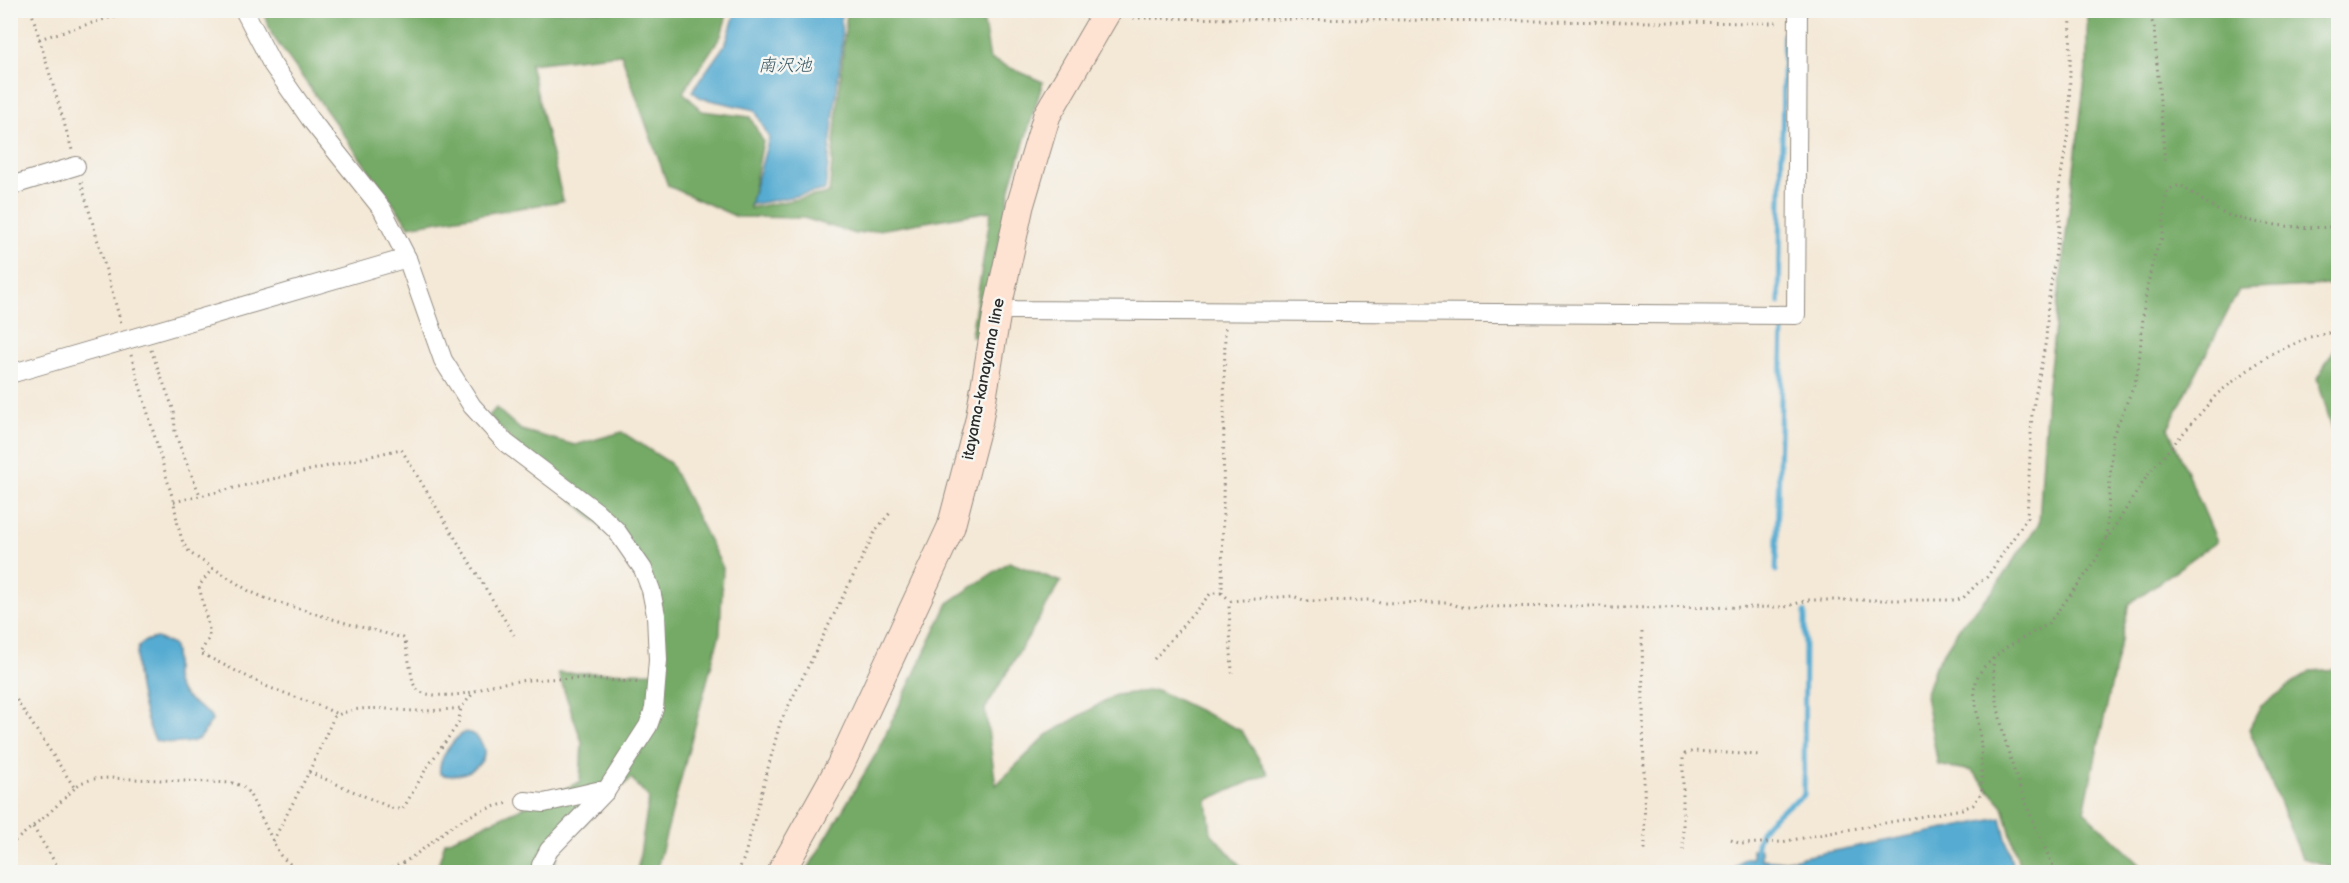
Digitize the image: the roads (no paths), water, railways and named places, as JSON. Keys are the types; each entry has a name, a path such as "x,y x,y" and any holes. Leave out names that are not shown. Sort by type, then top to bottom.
{"main road":[{"name":"itayama-kanayama line","path":"781,873 840,766 951,527 979,420 998,307 1020,206 1047,115 1121,14"}],"street":[{"path":"244,10 272,64 311,120 377,201 407,258 443,360 472,406 506,443 597,512 616,530 643,569 651,590 656,615 658,660 654,709 648,726 606,791 549,850 541,865 540,873"},
{"path":"998,307 1011,310 1796,315 1798,17"},
{"path":"10,186 76,166"},
{"path":"10,374 407,258"},
{"path":"525,801 544,803 597,790 606,791"}],"water":[{"name":"南沢池","path":"736,11 841,11 842,44 825,190 750,205 769,138 755,110 701,98 692,91 726,43"},
{"path":"157,638 173,645 176,657 175,678 179,690 210,715 212,721 203,735 192,742 156,741 148,722 140,693 136,664 137,653 140,645"},
{"path":"466,732 479,739 484,752 483,759 472,770 464,773 447,776 440,774 441,762 447,750"},
{"path":"2001,818 2014,872 1730,872 1745,858 1752,858 1752,849 1761,849 1761,859 1782,861"}],"waterway":[{"path":"1779,303 1784,34"},
{"path":"1776,571 1783,327"},
{"path":"1756,856 1757,844 1764,826 1777,813 1804,795 1805,612"}]}
